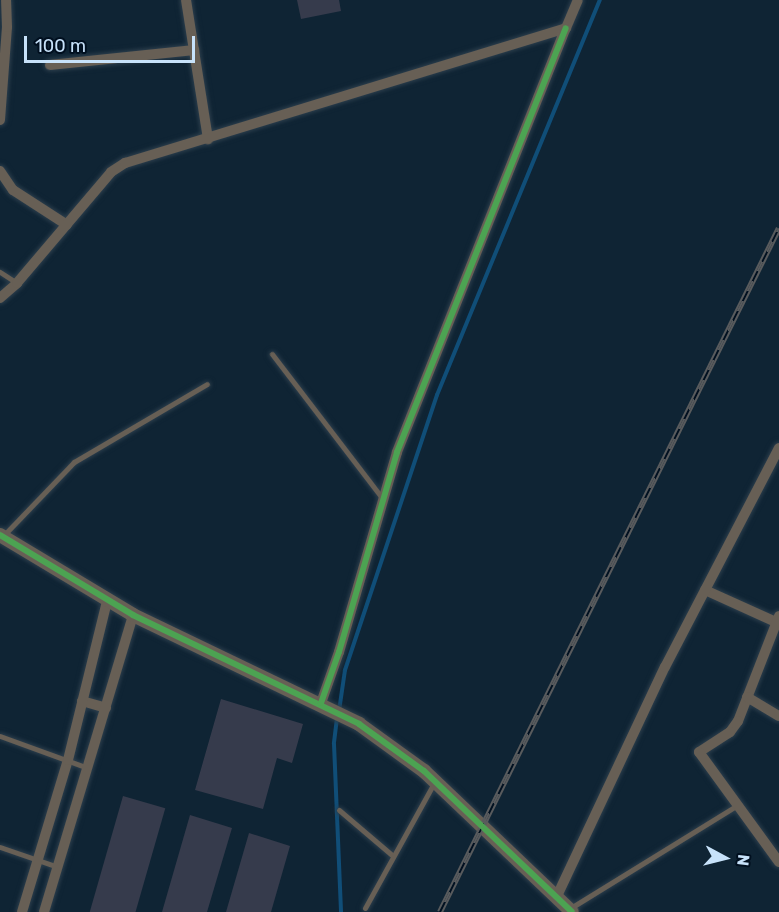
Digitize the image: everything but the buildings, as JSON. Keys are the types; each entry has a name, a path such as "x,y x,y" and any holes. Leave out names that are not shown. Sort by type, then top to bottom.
{"street":[{"path":"0,120 7,27 6,0"},
{"path":"186,0 208,139"},
{"path":"324,705 382,498 411,415 578,0"},
{"path":"0,298 17,283 117,168 135,159 208,139 566,28"},
{"path":"50,65 194,50"},
{"path":"0,171 13,190 67,225"},
{"path":"557,896 641,717 779,448"},
{"path":"1,536 133,615 358,723 435,781 570,910"},
{"path":"705,590 778,619 775,635 730,732 699,752 736,806 779,862"},
{"path":"22,912 68,760 107,601"},
{"path":"44,912 133,615"},
{"path":"747,697 779,716"},
{"path":"82,701 106,708"}],"lane":[{"path":"0,272 17,283"},
{"path":"273,354 382,498"},
{"path":"1,536 74,462 207,384"},
{"path":"0,736 88,768"},
{"path":"365,908 435,781"},
{"path":"570,910 736,806"},
{"path":"339,810 393,856"},
{"path":"0,847 58,867"}],"waterway":[{"path":"339,711 345,670 437,395 600,0"},
{"path":"337,718 334,744 341,912"}],"railway":[{"path":"440,912 779,228"}],"cycle path":[{"path":"321,703 339,652 397,452 566,28"},
{"path":"0,535 133,615 359,724 424,771 572,912"}]}
